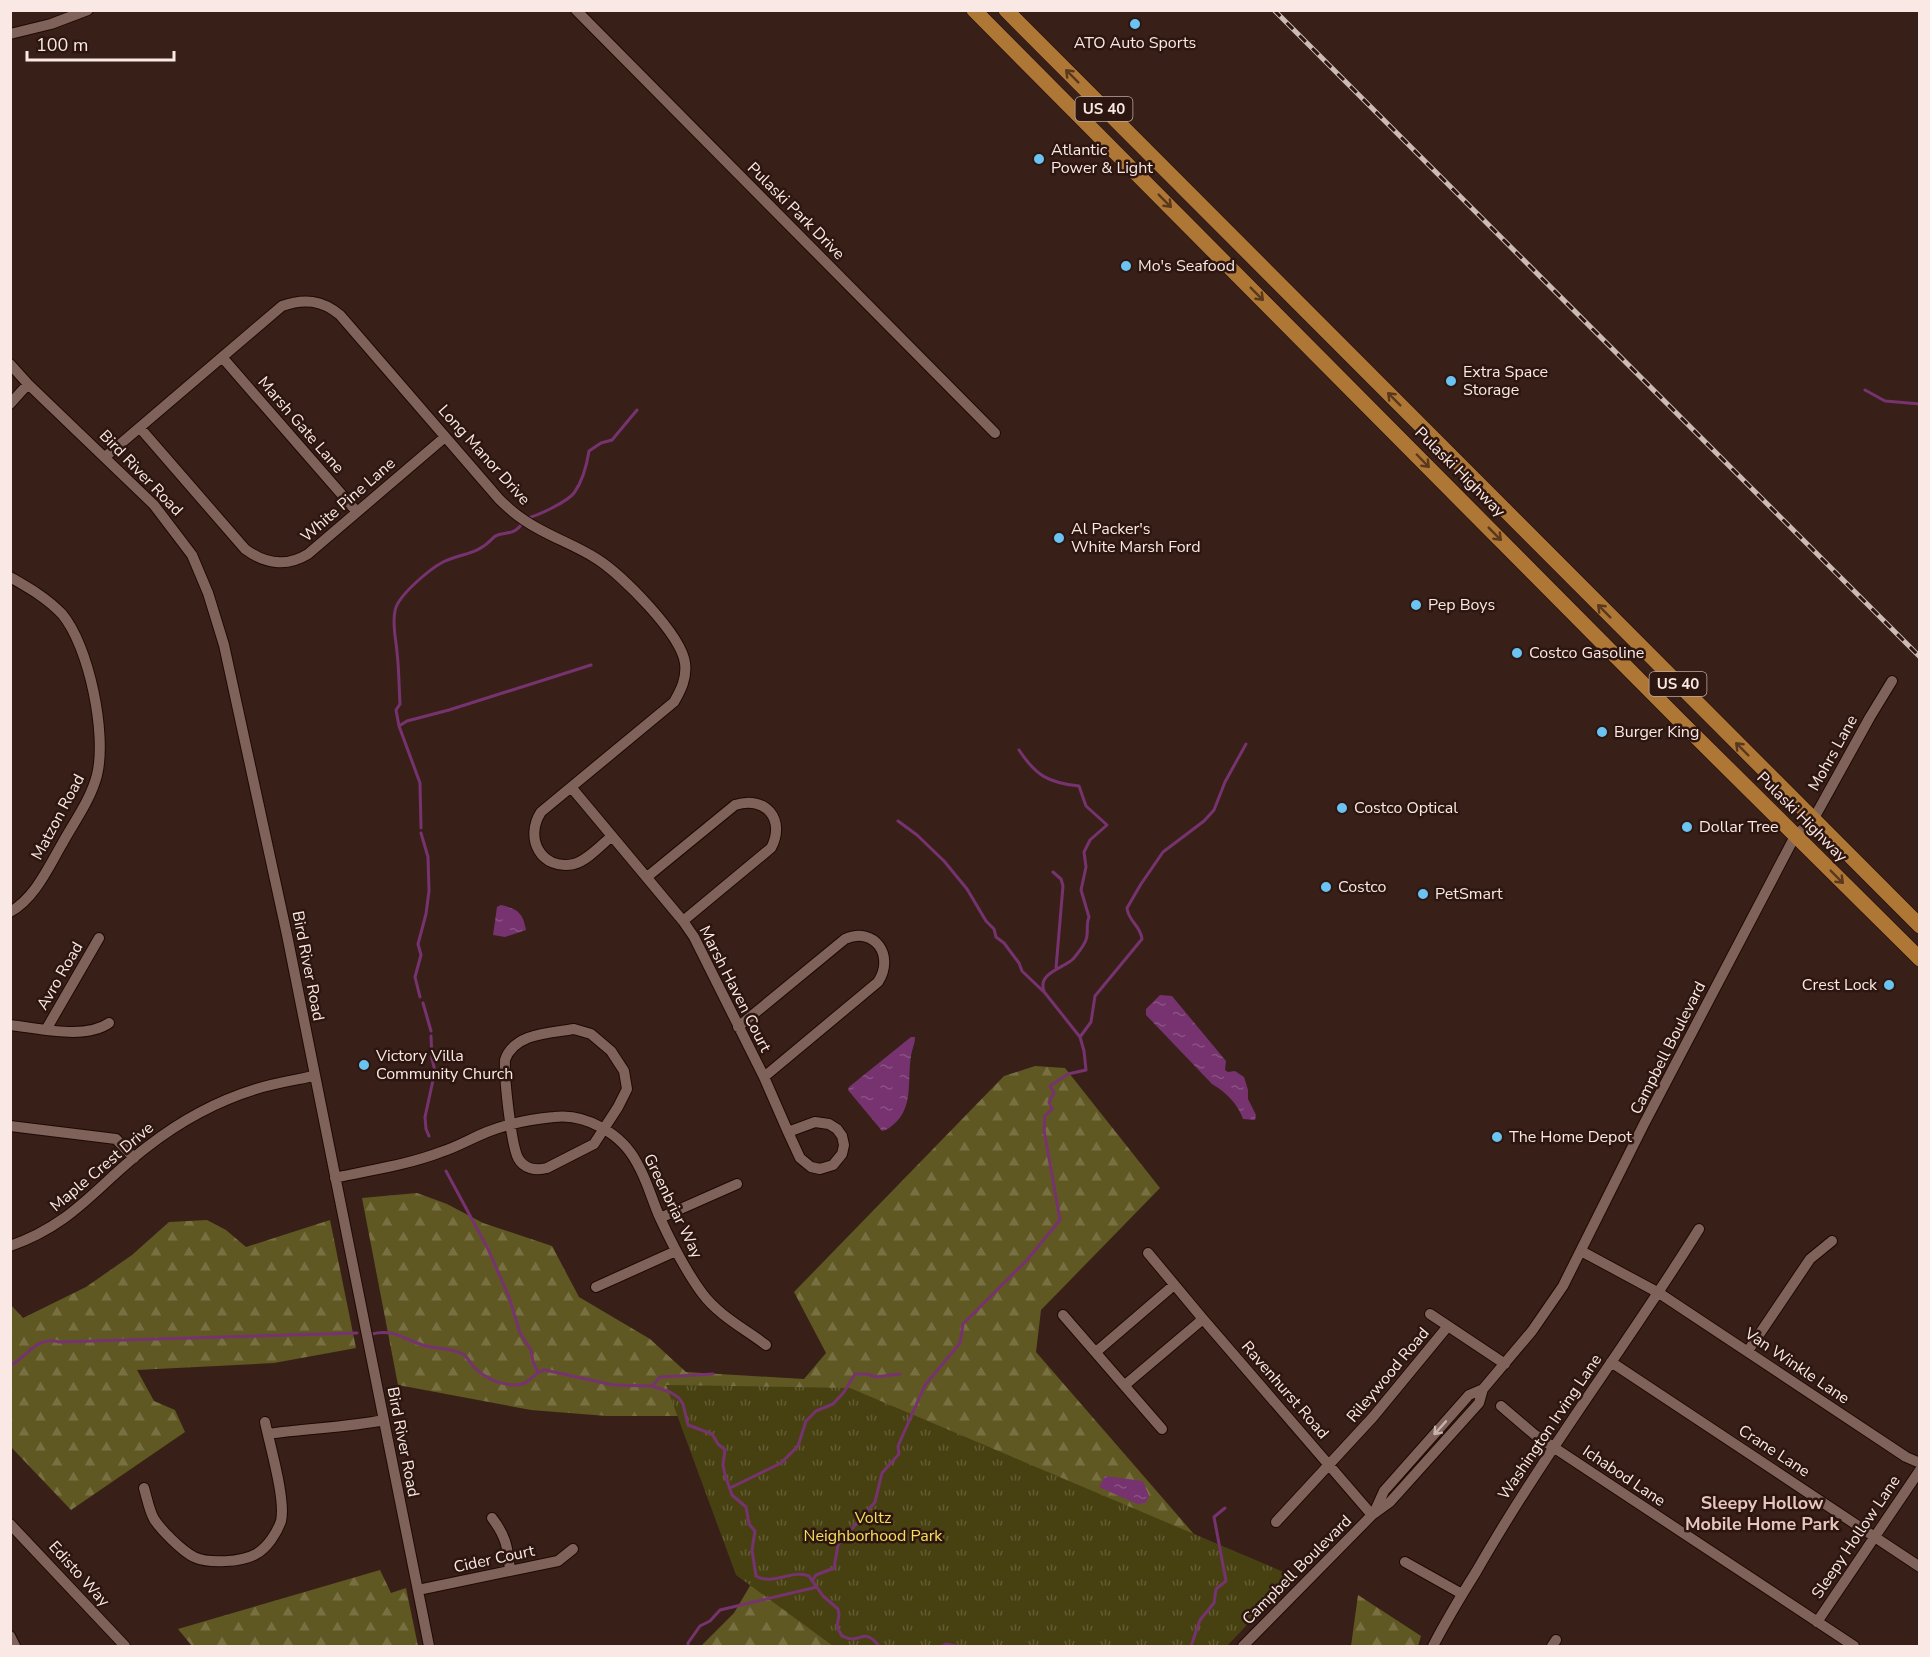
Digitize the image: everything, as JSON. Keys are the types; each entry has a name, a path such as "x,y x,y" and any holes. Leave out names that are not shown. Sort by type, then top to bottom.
{"highway":[{"name":"Pulaski Highway","path":"974,10 1920,959"},
{"name":"Pulaski Highway","path":"1006,10 1920,926"}],"street":[{"path":"10,34 51,24 88,10"},
{"name":"Pulaski Park Drive","path":"576,10 995,433"},
{"name":"Long Manor Drive","path":"105,458 282,306 302,301 322,304 340,315 499,499 533,526 595,558 621,577 677,641 685,665 681,691 674,702 541,812 536,819 533,837 541,853 555,863 573,864 584,859 612,836"},
{"name":"Marsh Gate Lane","path":"222,357 357,512"},
{"name":"Bird River Road","path":"10,364 154,505 192,555 208,593 224,645 281,908 429,1647"},
{"path":"10,404 28,384"},
{"name":"White Pine Lane","path":"140,428 245,549 262,560 282,563 302,558 445,437"},
{"name":"Matzon Road","path":"10,577 45,598 69,624 86,663 100,742 99,762 92,789 38,885 24,902 10,912"},
{"name":"Mohrs Lane","path":"1795,836 1813,820 1892,681"},
{"name":"Marsh Haven Court","path":"572,787 683,921 703,954 764,1077 788,1132 800,1158 811,1167 820,1169 829,1167 842,1154 844,1145 842,1136 829,1124 815,1122 788,1132"},
{"path":"647,877 735,805 754,802 770,812 777,830 771,848 683,921"},
{"name":"Campbell Boulevard","path":"1243,1647 1372,1515 1390,1502 1479,1403 1483,1389 1551,1305 1795,836"},
{"path":"738,1027 844,939 866,936 882,950 885,967 878,982 764,1077"},
{"name":"Avro Road","path":"47,1028 99,938"},
{"path":"10,1024 84,1032 101,1029 109,1023"},
{"path":"574,1029 591,1034 599,1040 619,1061 624,1071 627,1089 604,1130 594,1144 586,1150 540,1170 532,1169 519,1160 513,1142 505,1069 505,1060 510,1048 524,1039 574,1029"},
{"name":"Maple Crest Drive","path":"10,1246 51,1229 69,1217 159,1137 189,1119 258,1088 314,1076"},
{"name":"Greenbriar Way","path":"335,1178 417,1160 443,1152 489,1131 512,1125 544,1118 577,1117 604,1130 627,1148 638,1163 676,1251 711,1304 766,1345"},
{"path":"10,1126 116,1139 134,1158"},
{"path":"660,1218 737,1184"},
{"name":"Washington Irving Lane","path":"1433,1647 1492,1543 1553,1447 1659,1293 1699,1229"},
{"path":"1748,1351 1810,1259 1832,1241"},
{"path":"596,1287 676,1251"},
{"name":"Van Winkle Lane","path":"1581,1251 1659,1293 1906,1457 1920,1464"},
{"name":"Ravenhurst Road","path":"1149,1252 1174,1285 1372,1515"},
{"path":"1095,1352 1174,1285"},
{"name":"Rileywood Road","path":"1430,1314 1505,1364"},
{"path":"1063,1315 1162,1430"},
{"path":"1125,1386 1203,1319"},
{"name":"Rileywood Road","path":"1276,1522 1373,1417 1448,1326"},
{"name":"Crane Lane","path":"1611,1362 1920,1567"},
{"name":"Ichabod Lane","path":"1501,1406 1553,1447 1854,1647"},
{"path":"268,1434 355,1426 384,1420"},
{"path":"144,1488 154,1518 181,1547 194,1557 211,1561 232,1561 256,1554 271,1540 280,1521 282,1504 265,1422"},
{"name":"Sleepy Hollow Lane","path":"1817,1622 1920,1470"},
{"path":"492,1518 502,1530 508,1547 510,1571"},
{"name":"Edisto Way","path":"10,1524 124,1647"},
{"name":"Cider Court","path":"418,1590 558,1561 573,1549"},
{"path":"1405,1562 1462,1594"},
{"path":"10,1636 15,1647"}],"green space":[{"path":"1035,1066 1065,1068 1160,1188 1041,1310 1036,1352 1245,1593 1223,1646 701,1646 734,1613 754,1579 683,1416 607,1416 531,1410 398,1385 362,1198 417,1193 447,1204 483,1223 552,1246 579,1297 650,1339 686,1372 804,1379 826,1353 794,1292 1004,1076"},
{"path":"207,1220 226,1230 246,1247 330,1220 356,1348 274,1363 137,1370 154,1401 175,1410 185,1432 71,1510 11,1447 11,1305 23,1318 86,1287 132,1255 169,1222"},
{"name":"Voltz Neighborhood Park","path":"666,1385 850,1388 1293,1576 1227,1646 833,1646 736,1575"},
{"path":"380,1570 391,1593 406,1588 418,1646 192,1646 178,1629"},
{"path":"1358,1595 1421,1636 1418,1646 1351,1646"}],"water":[{"path":"501,905 521,915 526,930 505,937 493,935 497,907"},
{"path":"1160,995 1172,996 1226,1061 1225,1070 1235,1071 1244,1077 1248,1099 1256,1115 1255,1120 1243,1119 1231,1099 1212,1084 1146,1015 1146,1009"},
{"path":"911,1037 915,1037 915,1040 905,1110 894,1124 882,1131 848,1090"},
{"path":"1105,1476 1143,1481 1149,1496 1146,1503 1137,1504 1099,1487"}],"waterway":[{"path":"1865,390 1885,401 1920,404"},
{"path":"527,518 552,508 571,496 582,478 589,451 601,443 612,440 637,410"},
{"path":"421,828 420,783 399,726 396,710 400,704 394,626 395,611 408,591 437,566 481,548 495,536 511,532 523,522"},
{"path":"399,726 407,721 591,665"},
{"path":"1080,1037 1091,1022 1095,996 1142,939 1127,908 1163,852 1204,821 1214,810 1225,782 1246,744"},
{"path":"1019,750 1031,766 1044,777 1059,783 1079,786 1086,806 1107,825 1090,840 1084,852 1086,867 1081,890 1089,917 1086,941 1073,959 1048,975 1044,980 1044,991"},
{"path":"812,1581 816,1575 834,1568 838,1545 875,1502 882,1473 899,1454 898,1446 925,1385 960,1343 963,1324 1027,1260 1060,1220 1044,1130 1045,1116 1052,1109 1049,1102 1054,1093 1050,1086 1068,1074 1086,1070 1080,1037 1045,993 1022,971 1019,963 1004,943 996,937 994,929 986,921 967,889 944,861 917,835 898,821"},
{"path":"420,997 415,977 421,955 418,944 429,891 428,857 421,833"},
{"path":"1053,872 1061,879 1063,886 1056,968"},
{"path":"423,1003 431,1031"},
{"path":"429,1136 425,1117 435,1071 431,1036"},
{"path":"446,1171 488,1249 509,1297 520,1333 531,1350 538,1372"},
{"path":"10,1366 38,1344 51,1341 357,1333"},
{"path":"372,1334 391,1333 426,1346 459,1352 483,1375 497,1382 519,1385 545,1370 613,1385 652,1386 670,1392 683,1404 688,1425 712,1434 725,1450 723,1465 732,1495 746,1507 749,1524 755,1531 752,1550 756,1576 762,1579 776,1579 796,1574 809,1576 823,1596 838,1609 837,1627 842,1636 854,1639 869,1637 879,1646"},
{"path":"652,1386 660,1377 713,1374"},
{"path":"730,1488 781,1463 798,1446 806,1421 816,1411 833,1404 855,1374 876,1377 900,1374"},
{"path":"1191,1646 1200,1620 1214,1603 1216,1589 1226,1581 1214,1517 1225,1508"},
{"path":"688,1646 700,1626 710,1621 720,1610 817,1587"},
{"path":"942,1646 946,1644 957,1646"}],"railway":[{"path":"1274,10 1920,657"}],"place":[{"name":"ATO Auto Sports","path":"1135,24"},
{"name":"Atlantic Power & Light","path":"1039,159"},
{"name":"Mo's Seafood","path":"1126,266"},
{"name":"Extra Space Storage","path":"1451,381"},
{"name":"Al Packer's White Marsh Ford","path":"1059,538"},
{"name":"Pep Boys","path":"1416,605"},
{"name":"Costco Gasoline","path":"1517,653"},
{"name":"Burger King","path":"1602,732"},
{"name":"Costco Optical","path":"1342,808"},
{"name":"Dollar Tree","path":"1687,827"},
{"name":"Costco","path":"1326,887"},
{"name":"PetSmart","path":"1423,894"},
{"name":"Crest Lock","path":"1889,985"},
{"name":"Victory Villa Community Church","path":"364,1065"},
{"name":"The Home Depot","path":"1497,1137"}],"district":[{"name":"Sleepy Hollow Mobile Home Park","path":"1762,1513"}]}
